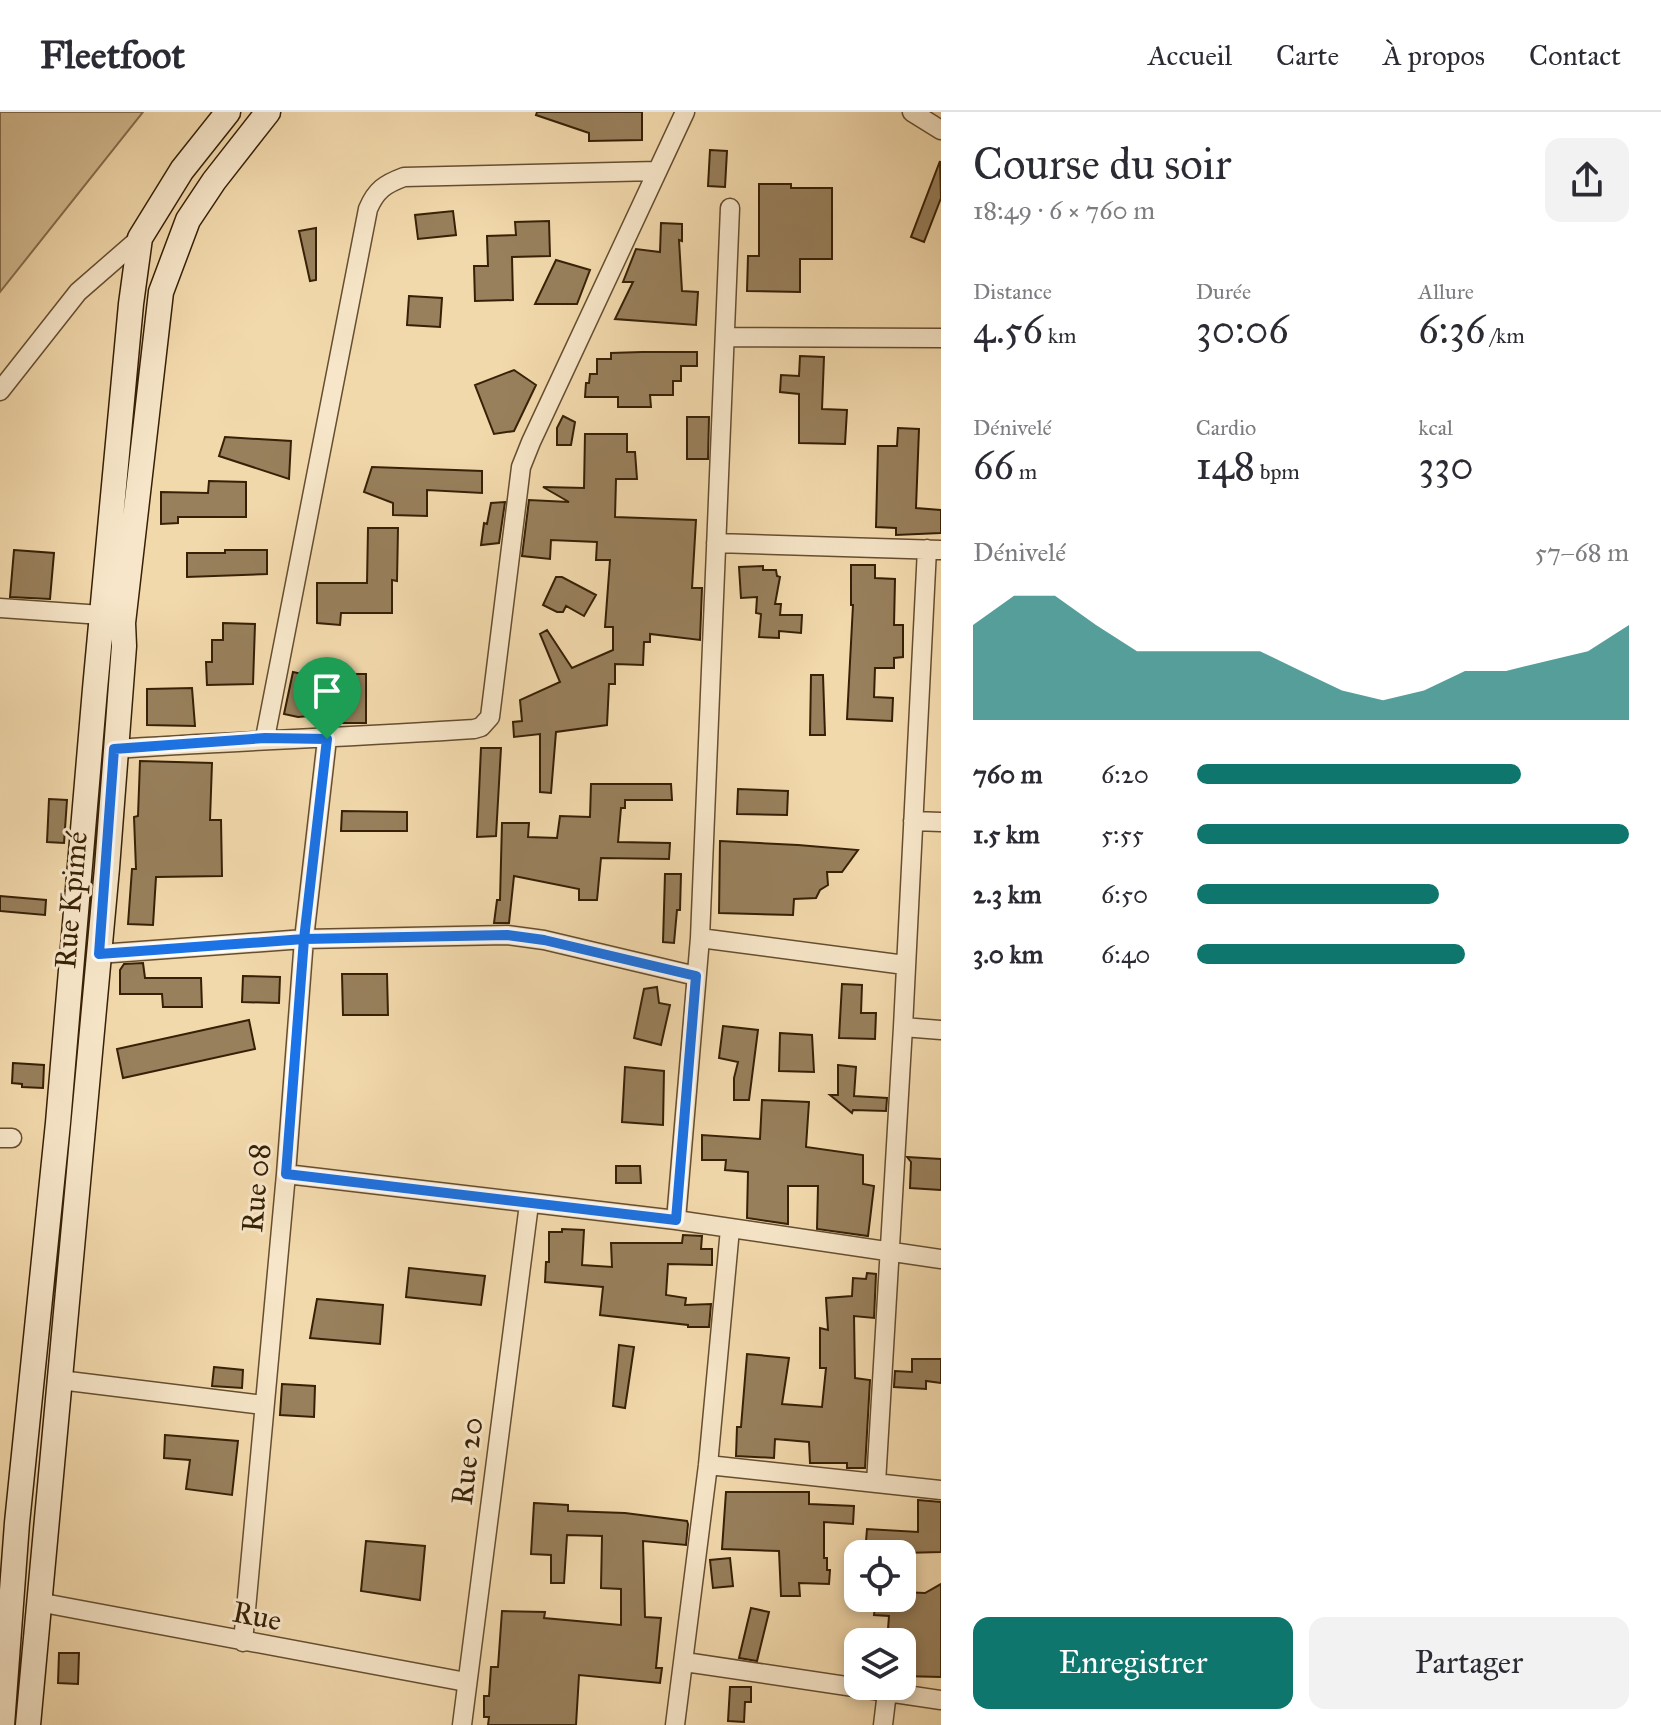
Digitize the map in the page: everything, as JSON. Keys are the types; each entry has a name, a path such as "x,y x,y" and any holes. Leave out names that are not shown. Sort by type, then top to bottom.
{"main road":[{"name":"Rue Kpimé","path":"2,1725 17,1523 58,1123 102,615 140,238 182,170 228,112"},
{"name":"Rue Kpimé","path":"28,1725 99,954 124,646 123,623 161,292 188,220 268,112"}],"street":[{"path":"114,749 265,738 327,739 474,729 481,727 490,717 521,467 685,112"},
{"path":"912,112 941,130"},
{"path":"265,738 368,209 375,192 404,177 657,171"},
{"path":"676,1220 700,938 730,208"},
{"path":"0,391 78,292 140,238"},
{"path":"725,337 941,338"},
{"path":"716,543 934,550 913,821 876,1483"},
{"path":"0,608 102,615"},
{"name":"Rue 08","path":"243,1642 304,939 327,739"},
{"path":"913,821 941,822"},
{"path":"99,954 304,939 522,936 696,976"},
{"path":"700,938 905,965"},
{"path":"903,1027 941,1030"},
{"path":"286,1174 676,1220 941,1259"},
{"name":"Rue 20","path":"462,1725 529,1204"},
{"path":"675,1725 708,1465 730,1229"},
{"path":"60,1380 263,1405"},
{"path":"708,1465 941,1490"},
{"name":"Rue","path":"38,1602 466,1682"},
{"path":"685,1662 844,1686"},
{"path":"916,1696 941,1700"},
{"path":"883,1725 886,1700"}],"shaded area":[{"path":"0,112 143,112 0,292"}],"building":[{"path":"537,112 642,112 642,140 589,141 589,133 536,115"},
{"path":"710,150 727,151 725,187 708,186"},
{"path":"940,161 941,198 924,242 911,237"},
{"path":"759,184 832,188 832,259 800,259 800,292 747,291 748,256 759,256"},
{"path":"453,211 456,235 418,239 415,215"},
{"path":"549,221 550,256 512,257 513,300 475,301 474,266 488,266 487,236 516,235 515,222"},
{"path":"661,223 682,224 682,241 679,240 682,291 698,292 696,325 615,319 633,282 623,282 636,249 660,252"},
{"path":"316,228 316,280 310,281 299,231"},
{"path":"556,260 590,270 577,304 535,304"},
{"path":"409,296 442,298 440,327 407,325"},
{"path":"697,352 697,366 681,366 681,381 673,381 673,395 650,395 651,407 618,407 618,397 585,397 590,374 597,374 597,359 611,359 611,353"},
{"path":"800,356 824,357 822,409 847,410 845,444 799,443 799,394 780,392 781,375 799,376"},
{"path":"514,370 536,385 514,431 494,434 475,385"},
{"path":"563,416 575,422 571,445 557,445 557,428"},
{"path":"687,417 709,417 708,459 687,459"},
{"path":"898,428 919,429 916,508 941,510 941,533 896,535 896,528 876,527 878,446 897,446"},
{"path":"585,434 627,434 627,452 635,452 637,479 616,479 615,517 696,520 692,588 702,588 700,640 650,634 650,642 644,642 643,665 615,664 615,684 609,684 607,725 556,732 551,793 540,792 540,734 514,737 513,722 522,721 520,700 560,682 540,634 547,630 572,668 613,650 613,627 605,627 610,560 596,560 597,542 551,540 550,559 522,556 529,500 569,502 543,487 584,488"},
{"path":"225,437 291,441 289,479 219,456"},
{"path":"372,467 482,471 482,493 427,490 427,516 393,515 393,503 364,492"},
{"path":"209,481 246,482 246,517 178,517 178,523 161,524 161,492 208,493"},
{"path":"505,502 499,543 481,545 491,503"},
{"path":"368,528 398,528 397,581 392,580 392,613 341,613 340,625 317,623 317,583 367,583"},
{"path":"14,550 54,553 50,599 10,597"},
{"path":"225,550 267,550 267,574 187,577 187,553 225,553"},
{"path":"851,565 875,565 875,578 895,579 894,625 903,625 903,657 894,658 894,668 875,668 874,697 893,698 892,721 847,719 853,605"},
{"path":"763,566 763,570 776,570 780,577 775,604 781,604 780,615 802,615 801,633 779,631 779,638 759,637 761,614 756,613 757,597 741,598 739,567"},
{"path":"556,577 562,577 596,595 584,616 566,606 563,612 557,612 543,605"},
{"path":"223,623 255,624 253,684 207,685 206,662 212,662 212,640 223,640"},
{"path":"293,672 330,680 330,674 366,674 366,723 343,723 343,713 298,717 284,714"},
{"path":"811,675 823,675 825,735 810,735"},
{"path":"192,688 195,726 147,725 147,689"},
{"path":"481,748 501,748 496,836 477,837"},
{"path":"140,761 212,763 210,820 221,820 222,876 156,877 153,925 128,924 132,869 136,869 134,817 138,816"},
{"path":"591,784 671,784 672,800 625,800 625,808 621,808 618,842 670,843 669,859 601,858 597,900 579,900 579,889 514,876 509,923 494,923 497,900 500,900 502,823 529,823 528,837 557,838 560,816 590,817"},
{"path":"738,789 788,791 787,815 737,814"},
{"path":"49,799 67,800 64,843 47,842"},
{"path":"342,811 407,812 407,831 341,831"},
{"path":"720,841 858,850 842,872 827,872 828,885 820,890 816,898 794,899 793,915 719,913"},
{"path":"665,874 681,874 680,910 677,910 674,943 663,942"},
{"path":"0,896 46,900 45,915 0,911"},
{"path":"143,963 145,978 201,978 202,1007 163,1007 162,994 120,994 120,970 124,964"},
{"path":"342,974 387,974 388,1015 343,1015"},
{"path":"243,976 280,977 279,1003 242,1002"},
{"path":"842,984 862,985 861,1013 876,1013 875,1039 839,1038"},
{"path":"657,987 659,1003 670,1005 661,1045 634,1038 644,989"},
{"path":"249,1020 255,1049 123,1078 117,1049"},
{"path":"723,1026 758,1030 749,1100 734,1100 738,1062 719,1058"},
{"path":"780,1033 812,1035 814,1072 779,1071"},
{"path":"13,1063 44,1065 43,1088 12,1083"},
{"path":"838,1065 856,1067 854,1096 887,1098 886,1111 853,1110 852,1113 830,1095 838,1095"},
{"path":"625,1067 664,1071 663,1125 622,1122"},
{"path":"762,1100 809,1102 806,1147 863,1155 863,1184 874,1186 868,1236 817,1229 818,1186 788,1186 788,1224 747,1218 748,1172 725,1170 726,1160 702,1160 702,1135 760,1139"},
{"path":"907,1157 941,1159 941,1190 910,1188 911,1162"},
{"path":"616,1166 640,1166 641,1183 616,1183"},
{"path":"562,1229 584,1230 582,1265 612,1267 611,1243 682,1243 683,1235 702,1236 701,1249 712,1249 712,1265 668,1264 666,1295 686,1298 685,1305 711,1304 709,1327 600,1315 603,1287 545,1282 549,1232 562,1232"},
{"path":"409,1268 485,1276 481,1305 406,1297"},
{"path":"867,1273 876,1274 874,1318 854,1316 855,1378 870,1380 865,1468 847,1468 847,1463 810,1463 809,1442 775,1439 774,1458 736,1456 747,1354 789,1358 782,1404 822,1407 826,1368 820,1368 820,1328 828,1330 826,1298 852,1296 853,1278 866,1279"},
{"path":"317,1299 383,1305 380,1344 310,1338"},
{"path":"619,1345 634,1347 625,1408 613,1406"},
{"path":"912,1359 941,1359 941,1383 926,1381 926,1389 894,1387 895,1371 912,1372"},
{"path":"214,1367 243,1370 242,1388 212,1386"},
{"path":"282,1384 315,1386 314,1417 280,1415"},
{"path":"165,1435 238,1441 232,1495 186,1489 190,1460 164,1458"},
{"path":"726,1492 809,1492 809,1504 854,1506 853,1524 824,1522 824,1558 827,1558 827,1570 830,1570 829,1584 799,1583 800,1596 781,1596 779,1551 722,1549"},
{"path":"918,1500 941,1502 941,1552 916,1553 916,1540 866,1540 867,1529 918,1532"},
{"path":"534,1503 568,1505 568,1511 625,1513 687,1521 686,1545 643,1541 645,1617 661,1618 656,1668 662,1668 660,1683 579,1675 576,1725 488,1725 489,1717 484,1717 484,1696 489,1696 491,1667 498,1667 502,1611 545,1612 544,1618 621,1625 621,1589 601,1588 602,1536 567,1535 564,1583 551,1583 551,1555 531,1554"},
{"path":"366,1541 425,1546 420,1600 361,1591"},
{"path":"730,1558 733,1586 713,1588 710,1560"},
{"path":"941,1584 941,1677 916,1676 916,1628 888,1628 889,1616 874,1615 874,1612 916,1612 916,1593 925,1593"},
{"path":"751,1608 769,1612 757,1661 739,1658"},
{"path":"59,1653 79,1653 78,1684 58,1683"},
{"path":"730,1687 751,1687 751,1702 745,1702 744,1722 728,1721"}],"route":[{"path":"327,739 265,738 114,749 99,954 304,939 507,935 544,940 696,976 676,1220 286,1174 304,939 327,739"}]}
